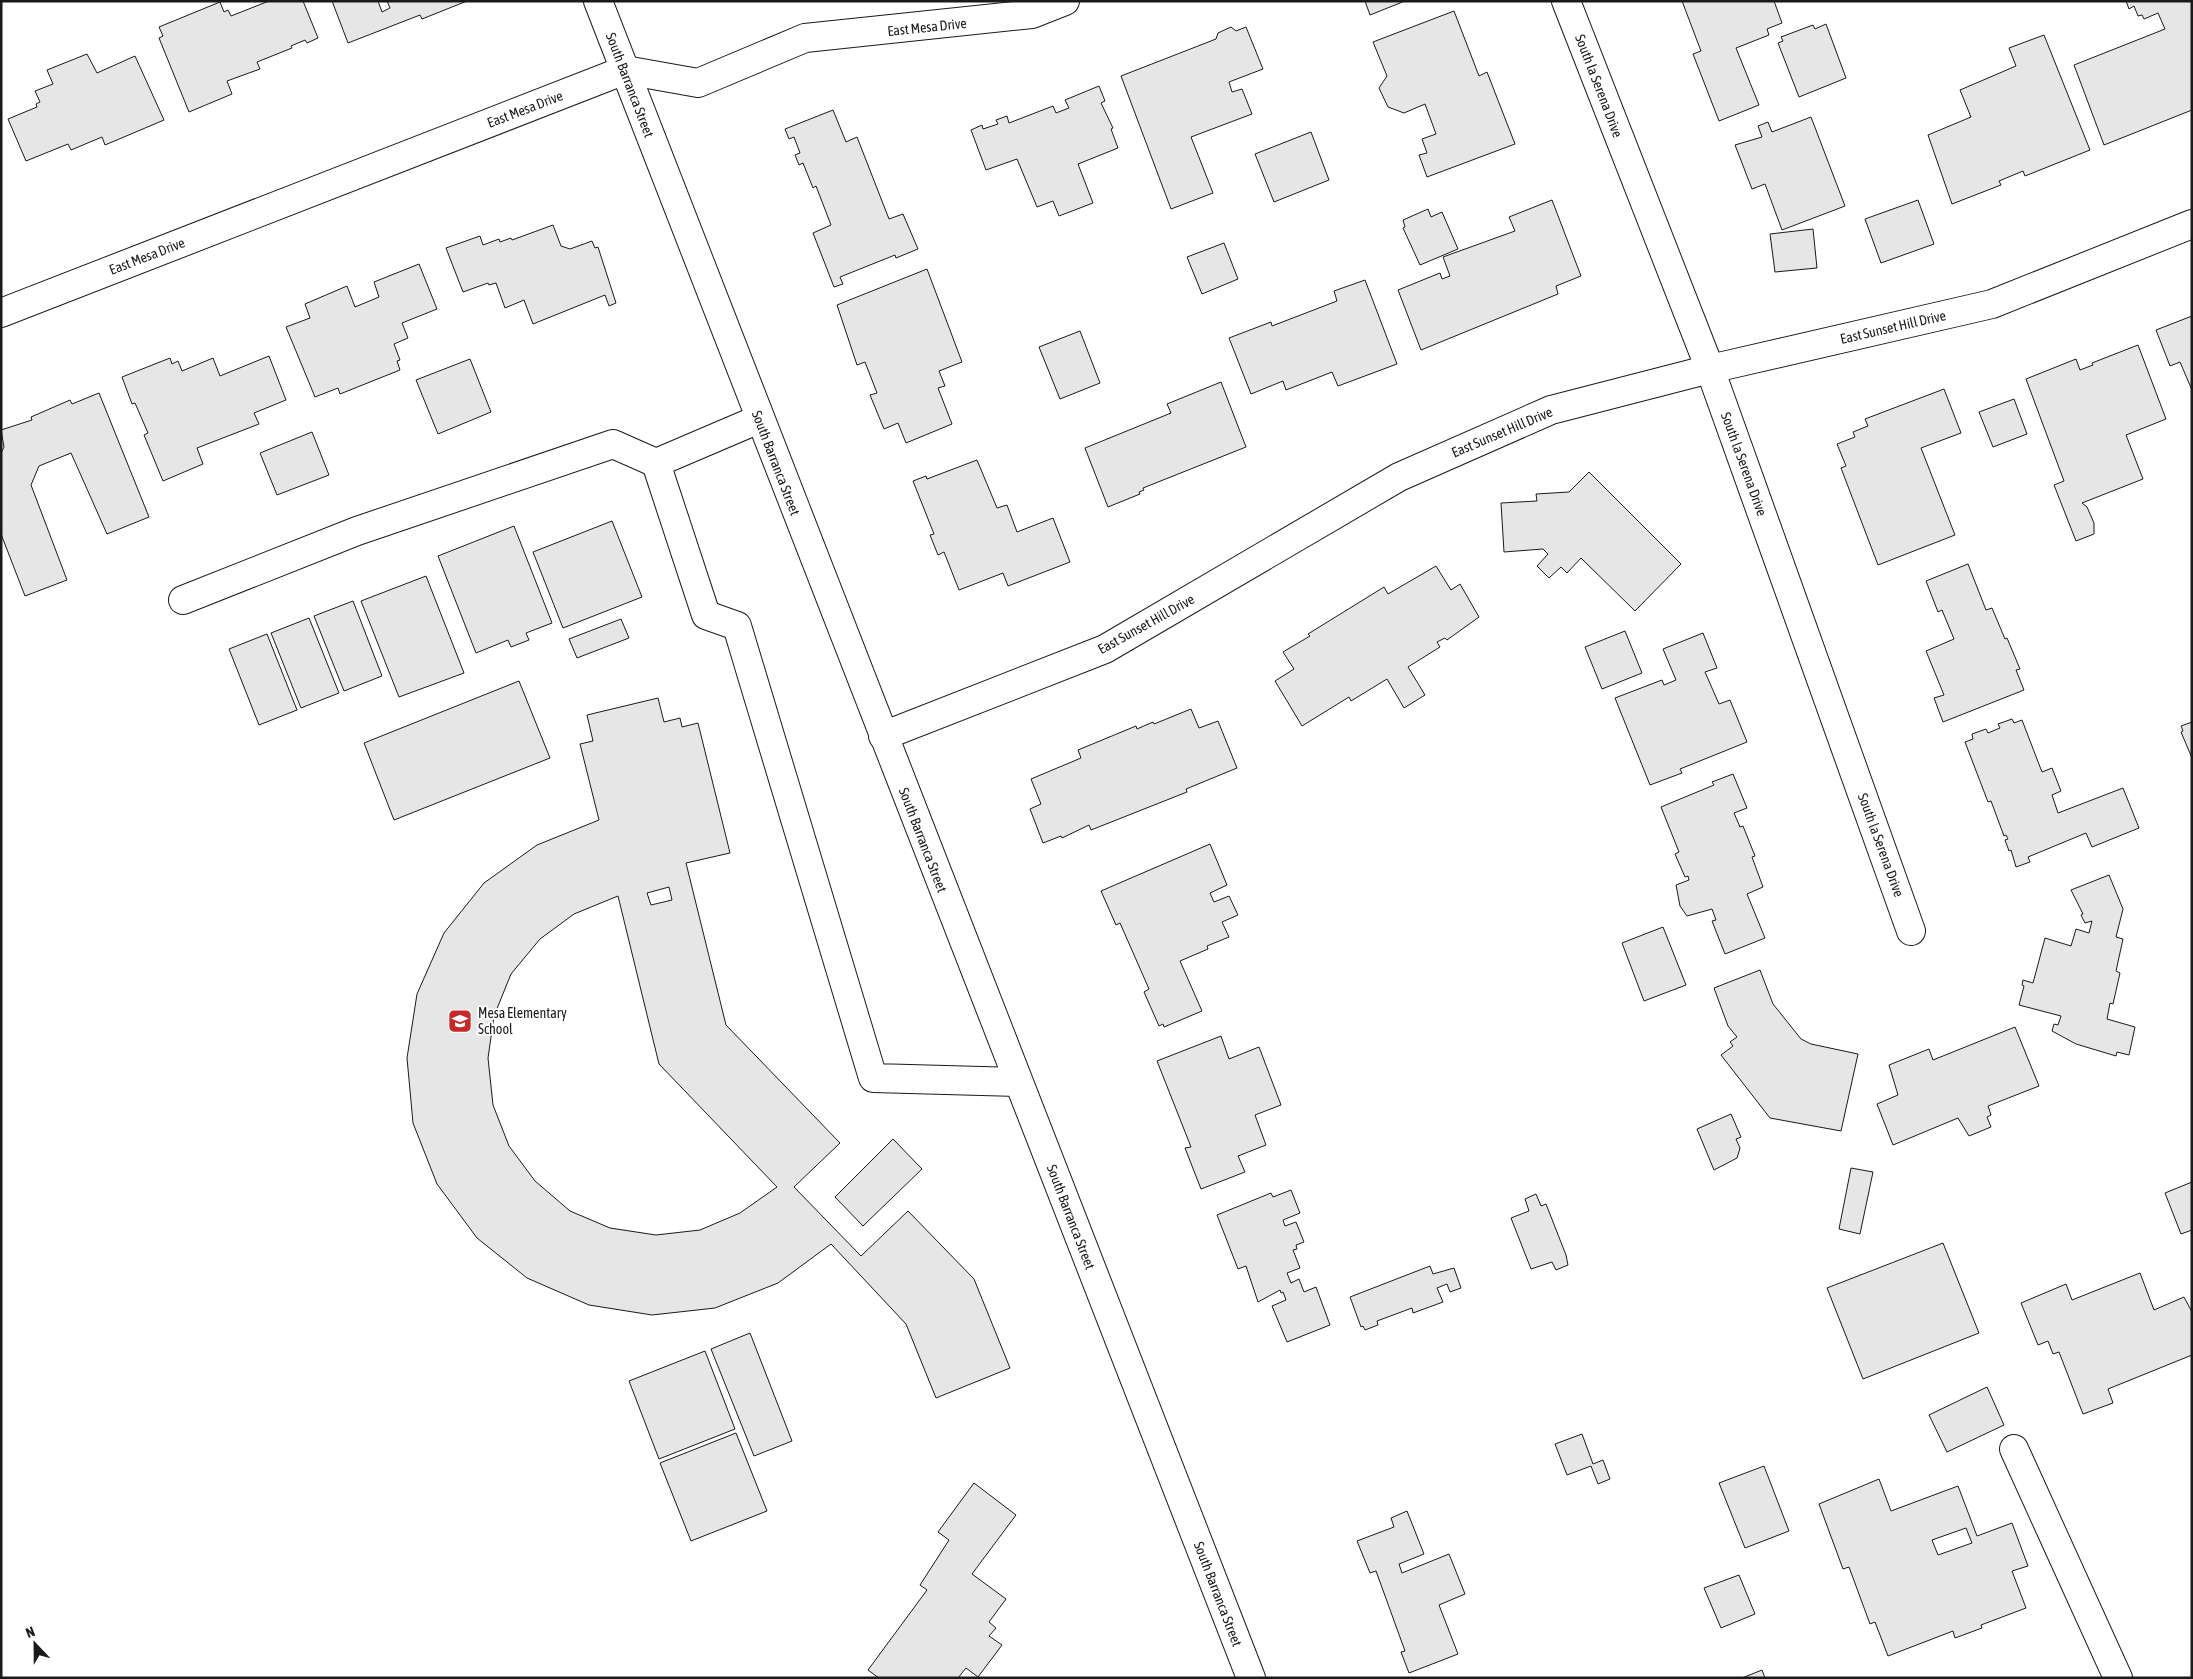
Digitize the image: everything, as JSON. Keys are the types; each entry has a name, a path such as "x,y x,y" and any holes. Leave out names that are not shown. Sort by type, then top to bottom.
{"street":[{"name":"South Barranca Street","path":"598,1 759,419 1251,1678"},
{"name":"East Mesa Drive","path":"1,312 625,70 698,83 805,38 1032,14 1065,1"},
{"name":"South la Serena Drive","path":"1566,1 1710,369 1911,931"},
{"name":"East Sunset Hill Drive","path":"883,736 1105,649 1400,477 1551,410 1710,369 1992,304 2192,224"},
{"path":"183,600 357,531 613,444 656,463 759,419"},
{"path":"656,463 706,615 737,626 873,1078 1018,1082"},
{"path":"2014,1449 2118,1678"}],"building":[{"path":"269,1 303,1 318,38 307,43 305,40 291,46 292,48 257,62 260,69 227,81 232,94 189,112 159,38 163,36 159,27 220,2 224,12 228,10 231,16"},
{"path":"332,1 378,1 382,12 390,8 387,1 467,1 422,19 420,15 348,43"},
{"path":"1365,1 1405,1 1370,15"},
{"path":"1682,1 1774,1 1782,23 1767,29 1769,35 1736,48 1759,105 1719,121 1693,54 1701,51"},
{"path":"2126,1 2192,1 2192,110 2104,145 2074,65 2165,29 2158,13 2144,19 2142,15 2138,16 2134,6 2129,9"},
{"path":"1454,11 1479,76 1487,72 1515,144 1427,177 1419,155 1427,153 1422,139 1436,134 1425,104 1404,113 1388,107 1379,88 1387,76 1373,42"},
{"path":"1826,24 1846,78 1799,97 1778,43 1783,41 1781,37 1813,25 1815,29"},
{"path":"1231,27 1236,31 1246,27 1263,69 1229,82 1232,92 1242,89 1252,114 1191,137 1213,193 1171,209 1121,76 1216,39 1218,33"},
{"path":"2044,35 2090,150 2025,176 2023,171 1999,181 2001,185 1952,204 1928,135 1971,117 1960,90 2016,66 2009,48"},
{"path":"87,54 97,73 135,56 164,120 105,145 102,137 71,150 68,144 26,161 8,119 37,107 36,104 40,102 35,91 53,84 47,70"},
{"path":"1099,86 1105,101 1101,103 1113,128 1111,129 1118,148 1078,164 1093,203 1059,216 1053,201 1037,207 1017,159 986,170 971,130 982,125 983,129 998,124 996,120 1007,116 1009,123 1053,106 1056,113 1069,108 1065,100"},
{"path":"833,110 846,142 857,137 889,219 903,214 918,249 896,258 895,255 840,277 843,284 834,287 813,233 831,225 816,186 813,188 803,163 799,165 795,155 800,153 794,137 789,139 785,129"},
{"path":"1811,117 1845,206 1782,230 1765,184 1752,189 1735,145 1762,137 1758,126 1768,122 1772,132"},
{"path":"1311,132 1329,180 1274,202 1255,154"},
{"path":"1552,200 1581,276 1556,286 1558,294 1421,350 1398,290 1440,273 1442,279 1450,276 1443,257 1515,231 1509,217"},
{"path":"1918,200 1934,244 1881,263 1865,219"},
{"path":"1428,209 1431,217 1442,212 1458,249 1420,265 1403,228 1405,227 1403,220"},
{"path":"553,225 561,246 570,249 592,241 595,248 598,247 616,303 609,306 605,295 533,324 524,300 505,308 496,283 489,285 488,283 463,292 446,248 480,236 483,245 499,239 500,242 511,238 512,240"},
{"path":"1813,229 1817,268 1775,272 1770,234"},
{"path":"1224,243 1238,279 1202,294 1187,257"},
{"path":"419,264 437,309 402,323 408,338 394,344 400,360 397,361 400,370 340,394 338,388 315,397 286,327 310,318 305,304 347,286 355,307 379,297 374,282"},
{"path":"927,269 962,362 939,371 945,386 938,388 952,424 906,443 898,423 884,429 870,395 877,393 865,362 857,365 837,305"},
{"path":"1365,280 1397,364 1338,386 1332,372 1286,390 1283,381 1251,394 1229,338 1271,322 1272,326 1337,301 1334,291"},
{"path":"2192,316 2192,390 2180,362 2170,366 2156,330"},
{"path":"1080,331 1100,383 1060,399 1039,347"},
{"path":"2138,345 2166,419 2126,435 2143,479 2082,503 2087,507 2094,523 2094,534 2076,541 2054,485 2064,481 2026,379 2076,359 2080,370 2093,365 2092,363"},
{"path":"269,356 286,400 254,413 259,424 197,448 203,464 163,481 144,435 148,433 135,403 132,404 122,377 170,358 172,364 178,361 182,371 213,358 220,376"},
{"path":"470,359 491,412 438,434 416,380"},
{"path":"1221,382 1246,447 1143,488 1144,490 1139,492 1140,494 1108,507 1085,448 1171,413 1167,404"},
{"path":"1944,389 1961,433 1921,448 1955,535 1878,565 1841,468 1846,466 1837,444 1855,437 1853,432 1868,426 1865,419"},
{"path":"99,393 149,517 107,534 71,453 39,466 31,485 67,580 25,596 1,534 1,453 4,447 1,430 32,420 31,417 70,400 72,404"},
{"path":"2014,399 2027,434 1993,447 1979,412"},
{"path":"312,432 329,475 277,495 260,453"},
{"path":"977,460 997,508 1007,505 1017,532 1053,518 1070,562 1008,586 1003,573 959,590 944,552 938,555 930,535 934,534 913,481 926,476 927,479"},
{"path":"1589,472 1681,564 1635,611 1581,558 1567,573 1561,567 1549,578 1537,566 1548,554 1543,549 1504,552 1501,503 1537,501 1536,494 1569,492"},
{"path":"612,521 642,597 563,628 533,552"},
{"path":"514,526 552,623 526,633 529,640 511,647 508,640 476,653 438,556"},
{"path":"1968,564 1986,610 1992,608 2005,639 2007,638 2020,669 2016,670 2024,690 1943,722 1934,698 1944,695 1926,651 1954,639 1942,610 1938,612 1926,581"},
{"path":"1436,566 1451,590 1460,584 1479,617 1447,640 1445,638 1437,642 1440,647 1408,667 1425,695 1404,708 1387,679 1351,701 1349,697 1302,726 1275,681 1294,669 1283,652 1310,636 1308,634 1384,587 1388,594"},
{"path":"426,576 464,673 399,697 361,601"},
{"path":"353,601 382,676 344,691 314,616"},
{"path":"309,618 339,693 301,708 271,633"},
{"path":"621,619 629,638 577,658 569,639"},
{"path":"1625,631 1642,673 1602,689 1585,647"},
{"path":"1703,633 1717,668 1705,672 1719,704 1730,700 1747,742 1680,769 1682,773 1650,785 1615,698 1662,680 1664,685 1676,680 1663,649"},
{"path":"267,634 297,710 259,725 229,649"},
{"path":"519,681 550,758 394,820 364,743"},
{"path":"658,698 664,722 680,718 682,727 698,723 730,853 686,863 726,1025 840,1143 794,1187 861,1256 908,1211 974,1279 1010,1368 936,1398 906,1324 831,1244 778,1283 715,1308 652,1315 589,1305 527,1278 477,1238 437,1184 413,1123 407,1058 417,994 444,933 484,883 537,845 599,820 580,744 593,741 587,715","holes":["669,887 672,900 651,905 647,893","618,896 659,1064 777,1187 740,1213 700,1230 656,1235 610,1228 570,1211 535,1181 509,1146 493,1105 488,1058 494,1016 511,974 540,939 574,914"]},
{"path":"1191,709 1199,728 1218,721 1237,768 1186,789 1187,792 1091,830 1089,825 1062,838 1061,836 1043,843 1030,809 1041,804 1031,779 1081,758 1078,750 1136,726 1137,729 1153,722 1154,724"},
{"path":"2012,719 2014,723 2022,720 2042,772 2052,768 2061,791 2052,795 2058,813 2123,788 2139,828 2092,847 2086,833 2028,857 2030,862 2016,867 2011,850 2009,851 2005,840 2008,839 2006,835 2004,836 1991,801 1988,802 1965,742 1973,739 1972,734 1986,729 1988,733 2000,728 1998,724"},
{"path":"2192,722 2192,758 2181,732 2183,731 2181,726"},
{"path":"1733,774 1747,808 1734,813 1740,827 1743,826 1755,856 1752,857 1763,887 1747,894 1765,938 1725,954 1712,921 1716,920 1712,909 1687,916 1680,906 1676,885 1689,880 1688,876 1685,877 1675,854 1679,852 1661,807 1714,785 1712,782"},
{"path":"1210,844 1227,885 1210,893 1214,902 1229,896 1238,915 1222,922 1229,937 1207,946 1208,949 1180,961 1202,1011 1164,1027 1163,1024 1159,1026 1144,992 1149,989 1120,923 1116,925 1101,891"},
{"path":"2109,875 2123,909 2116,937 2123,939 2116,971 2120,973 2113,1004 2110,1003 2107,1019 2135,1027 2129,1055 2117,1052 2116,1056 2076,1044 2052,1031 2054,1024 2058,1025 2061,1016 2019,1005 2024,986 2022,985 2023,980 2033,983 2045,938 2071,946 2076,929 2089,933 2092,921 2085,923 2081,915 2083,914 2071,890"},
{"path":"1663,927 1686,985 1644,1001 1622,943"},
{"path":"1760,970 1773,1004 1801,1039 1811,1044 1858,1054 1841,1131 1770,1118 1721,1055 1733,1046 1730,1042 1737,1037 1728,1026 1714,988"},
{"path":"2015,1027 2039,1086 1988,1106 1991,1115 1987,1117 1991,1127 1969,1136 1958,1118 1893,1145 1877,1104 1898,1095 1889,1065 1929,1049 1933,1060"},
{"path":"1221,1036 1229,1059 1259,1047 1281,1105 1255,1115 1266,1145 1238,1156 1245,1172 1201,1189 1185,1148 1191,1147 1157,1061"},
{"path":"1731,1114 1741,1137 1736,1139 1740,1148 1737,1158 1714,1170 1697,1129"},
{"path":"893,1139 922,1169 863,1226 835,1197"},
{"path":"1851,1168 1873,1172 1860,1234 1839,1229"},
{"path":"2192,1182 2192,1230 2181,1234 2165,1193"},
{"path":"1291,1190 1300,1213 1283,1220 1285,1226 1296,1222 1304,1242 1296,1245 1297,1249 1293,1250 1300,1268 1287,1273 1291,1283 1299,1279 1304,1292 1316,1287 1330,1325 1287,1342 1272,1306 1286,1300 1283,1292 1281,1293 1280,1290 1258,1302 1246,1266 1238,1269 1217,1215 1271,1193 1273,1197"},
{"path":"1536,1194 1541,1206 1546,1204 1566,1255 1568,1265 1556,1270 1552,1262 1531,1269 1511,1218 1529,1211 1525,1199"},
{"path":"1943,1243 1979,1333 1863,1379 1827,1288"},
{"path":"1430,1266 1433,1274 1454,1268 1461,1288 1450,1292 1447,1284 1437,1288 1443,1302 1413,1313 1412,1308 1377,1321 1378,1325 1365,1330 1363,1326 1361,1327 1350,1297"},
{"path":"2140,1273 2154,1310 2184,1297 2192,1312 2192,1355 2108,1389 2113,1403 2083,1414 2059,1352 2053,1354 2048,1341 2038,1345 2021,1303 2066,1284 2072,1300"},
{"path":"750,1333 792,1441 754,1456 711,1349"},
{"path":"705,1351 735,1429 659,1459 629,1381"},
{"path":"1987,1387 2004,1425 1947,1452 1929,1415"},
{"path":"736,1433 767,1511 691,1541 660,1463"},
{"path":"1582,1434 1593,1464 1603,1460 1610,1479 1598,1484 1591,1466 1567,1475 1555,1444"},
{"path":"1764,1466 1789,1531 1745,1548 1719,1483"},
{"path":"1879,1479 1891,1511 1958,1486 1977,1536 2012,1523 2028,1566 2012,1571 2026,1608 1981,1625 1982,1628 1955,1638 1953,1631 1888,1656 1875,1622 1870,1624 1849,1567 1843,1569 1819,1504","holes":["1966,1528 1972,1543 1938,1555 1932,1540"]},
{"path":"974,1483 1016,1515 972,1574 1006,1599 989,1622 996,1628 989,1636 1002,1645 978,1677 966,1668 958,1678 879,1678 868,1670 927,1590 920,1585 949,1540 938,1532"},
{"path":"1407,1511 1424,1554 1399,1564 1402,1573 1449,1554 1465,1594 1439,1605 1458,1654 1409,1673 1401,1652 1405,1651 1376,1571 1370,1573 1357,1541 1394,1527 1391,1518"},
{"path":"1739,1575 1755,1614 1721,1628 1704,1588"},
{"path":"1762,1670 1765,1678 1742,1678"}],"place":[{"name":"Mesa Elementary School","path":"460,1021"}]}
